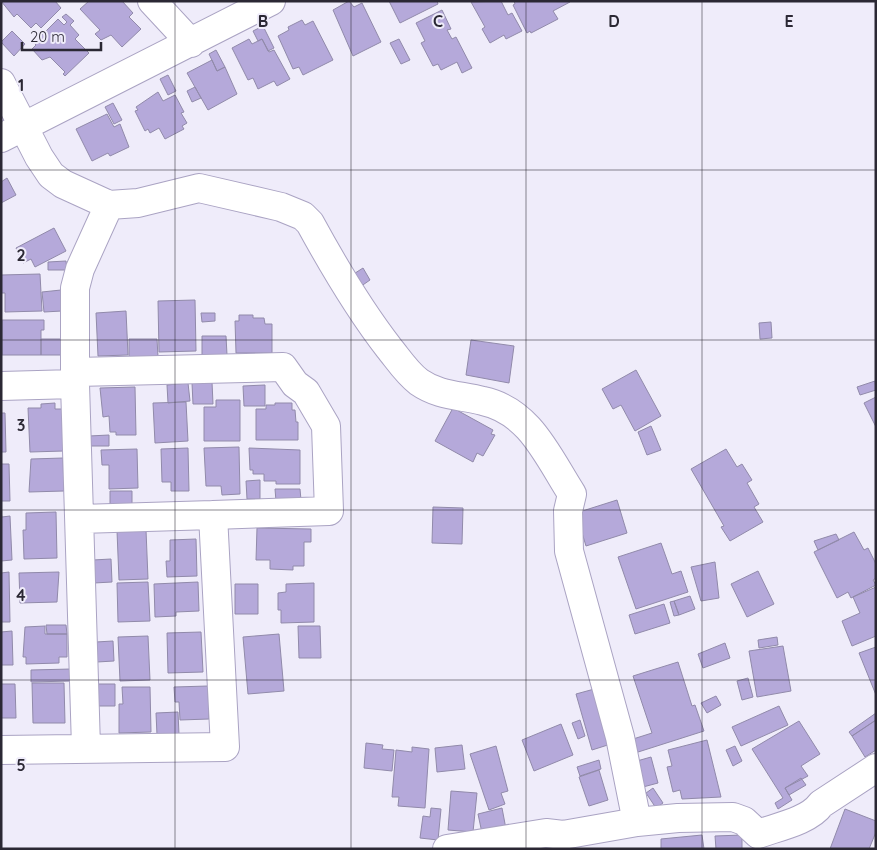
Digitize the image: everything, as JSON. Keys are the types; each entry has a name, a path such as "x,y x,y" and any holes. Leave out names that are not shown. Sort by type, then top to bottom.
{"street":[{"path":"152,1 191,43"},
{"path":"12,132 271,1"},
{"path":"1,83 12,132 39,157 51,176 63,184 109,205 138,203 199,188 281,206 303,216 310,223 360,311 416,380 441,394 486,401 518,415 535,435 572,494 568,511 569,551 620,737 637,822"},
{"path":"86,748 75,378 75,288 80,269 109,205"},
{"path":"1,386 75,378 283,367 295,384 306,392 326,426 330,511 80,520"},
{"path":"1,750 225,747 213,516"},
{"path":"448,849 546,833 563,835 637,822 678,818 733,817 744,821 758,842 818,809 876,768"}],"building":[{"path":"1,1 55,1 61,8 41,28 36,23 31,28 17,14 14,17"},
{"path":"89,1 122,1 133,13 129,17 141,29 122,47 111,35 101,40 95,34 100,30 80,9"},
{"path":"349,1 354,7 362,3 381,42 353,56 333,10"},
{"path":"389,1 437,1 438,4 400,23"},
{"path":"501,1 508,15 512,13 522,31 506,39 504,35 490,43 482,29 485,27 471,2"},
{"path":"514,1 570,2 553,11 558,19 531,33 530,31 527,33 513,5 515,4"},
{"path":"442,10 451,29 447,30 452,39 456,37 472,68 462,73 457,62 441,70 438,64 433,66 421,43 425,41 416,23"},
{"path":"66,14 74,21 70,25 79,35 75,39 89,53 65,76 63,74 65,72 50,57 42,60 32,49 36,45 34,43 58,19 64,25 67,22 62,17"},
{"path":"302,20 305,25 313,21 333,60 303,75 299,67 293,69 278,36 289,30 288,27"},
{"path":"263,26 274,48 268,51 262,39 258,41 253,31"},
{"path":"12,31 25,44 14,56 1,42"},
{"path":"249,39 252,44 262,39 269,52 274,50 290,79 277,86 274,81 258,89 253,78 248,80 232,48"},
{"path":"399,39 410,60 401,64 390,43"},
{"path":"216,50 225,67 217,71 209,54"},
{"path":"212,60 217,71 225,67 237,94 208,110 187,73"},
{"path":"168,75 176,91 168,95 160,79"},
{"path":"195,87 201,98 192,102 187,91"},
{"path":"158,92 163,101 175,95 184,112 181,113 187,123 182,126 184,129 165,139 159,128 150,133 148,129 145,131 135,111 138,110 136,107"},
{"path":"113,103 122,120 114,124 105,107"},
{"path":"107,114 114,127 120,124 129,147 110,156 108,153 92,161 76,129"},
{"path":"7,178 16,195 1,203 1,182"},
{"path":"54,228 66,251 35,267 31,259 23,263 16,248"},
{"path":"66,261 67,270 48,270 48,262"},
{"path":"363,268 370,280 357,289 349,277"},
{"path":"40,274 42,311 5,312 5,293 1,293 1,275"},
{"path":"61,290 62,311 44,312 42,292"},
{"path":"195,300 196,351 159,352 158,301"},
{"path":"126,311 128,355 98,356 96,313"},
{"path":"201,313 215,313 215,321 202,322"},
{"path":"239,315 253,315 253,318 264,318 265,324 272,324 272,353 236,353 235,321 239,321"},
{"path":"2,320 44,320 44,330 41,330 41,355 2,355"},
{"path":"771,322 772,338 760,339 759,323"},
{"path":"202,336 226,336 227,355 202,355"},
{"path":"41,339 63,339 63,355 41,355"},
{"path":"129,339 157,339 158,357 129,357"},
{"path":"471,340 514,346 509,383 466,375"},
{"path":"636,370 661,416 635,431 621,405 613,409 602,389"},
{"path":"875,381 876,390 860,395 857,387"},
{"path":"212,382 213,404 193,404 192,383"},
{"path":"188,383 190,401 168,403 167,385"},
{"path":"265,385 265,406 244,406 243,386"},
{"path":"135,387 136,435 116,435 116,432 110,432 109,416 103,417 100,388"},
{"path":"876,397 876,427 864,403"},
{"path":"216,400 240,400 240,441 204,441 204,407 216,407"},
{"path":"186,402 188,441 155,443 153,403"},
{"path":"55,403 55,409 63,409 64,451 30,452 28,408 41,408 41,404"},
{"path":"275,403 292,403 292,410 295,410 296,422 298,422 298,440 256,440 256,409 266,409 266,405 275,405"},
{"path":"453,408 493,430 491,434 495,435 483,456 477,453 473,462 435,441"},
{"path":"1,413 5,413 6,452 1,452"},
{"path":"651,426 661,450 647,455 638,432"},
{"path":"109,435 109,446 90,446 89,436"},
{"path":"239,447 240,494 222,495 221,486 206,486 204,448"},
{"path":"188,448 189,491 171,491 171,482 162,482 161,449"},
{"path":"249,448 300,450 300,484 276,484 276,481 264,481 264,474 253,474 253,470 250,470"},
{"path":"137,449 138,488 109,489 109,465 102,465 101,450"},
{"path":"726,449 737,467 742,464 752,480 747,483 759,504 754,507 763,522 730,541 721,527 724,526 691,469"},
{"path":"63,458 64,491 29,492 31,459"},
{"path":"1,464 9,464 10,501 1,501"},
{"path":"260,480 260,499 247,499 246,481"},
{"path":"275,489 300,489 301,500 276,501"},
{"path":"110,491 132,491 132,505 110,505"},
{"path":"617,500 627,533 586,546 576,513"},
{"path":"433,507 463,508 462,544 432,543"},
{"path":"56,512 57,558 24,559 23,530 26,530 26,513"},
{"path":"1,513 2,517 10,516 12,560 1,561"},
{"path":"257,528 311,529 311,542 304,542 304,566 293,566 293,570 270,569 270,560 256,560"},
{"path":"146,530 148,579 119,580 117,531"},
{"path":"854,532 864,550 868,548 876,564 876,578 873,580 876,585 851,598 848,592 837,598 814,552"},
{"path":"836,534 839,540 818,550 814,541"},
{"path":"196,539 197,576 167,577 166,561 170,561 170,540"},
{"path":"661,543 672,574 681,571 688,592 636,609 618,557"},
{"path":"111,559 112,582 94,583 93,560"},
{"path":"715,562 719,598 701,601 691,567"},
{"path":"758,571 774,604 747,617 731,584"},
{"path":"9,572 10,622 1,622 1,573"},
{"path":"59,572 57,602 20,603 19,573"},
{"path":"148,582 150,621 118,622 117,583"},
{"path":"198,582 199,611 176,612 176,616 155,617 154,584"},
{"path":"314,583 314,622 281,623 281,610 278,610 278,593 286,592 286,584"},
{"path":"235,584 258,584 258,614 235,614"},
{"path":"876,587 876,636 852,646 842,621 860,613 853,597"},
{"path":"690,596 695,609 679,615 674,601"},
{"path":"674,601 679,615 674,616 670,602"},
{"path":"664,604 670,623 635,634 629,615"},
{"path":"46,625 66,625 67,634 47,634"},
{"path":"45,626 45,634 67,634 67,657 59,657 59,663 26,664 26,657 23,657 25,627"},
{"path":"298,626 320,626 321,658 299,658"},
{"path":"12,631 13,665 1,665 1,632"},
{"path":"201,632 203,672 168,673 167,633"},
{"path":"279,634 284,691 248,694 243,637"},
{"path":"148,636 150,680 120,681 118,637"},
{"path":"777,637 778,645 759,648 758,640"},
{"path":"113,641 114,661 97,662 96,642"},
{"path":"725,643 730,658 703,668 698,654"},
{"path":"783,646 791,691 757,697 749,651"},
{"path":"876,647 876,695 859,653"},
{"path":"678,662 692,706 695,705 704,731 635,753 630,740 652,733 633,676"},
{"path":"71,669 71,681 31,682 31,670"},
{"path":"748,678 753,697 742,700 737,681"},
{"path":"32,683 64,683 65,723 33,723"},
{"path":"1,684 15,684 16,718 1,718"},
{"path":"98,684 115,684 115,706 98,706"},
{"path":"208,686 209,719 180,720 179,702 175,702 174,687"},
{"path":"122,687 150,687 151,732 119,733 119,704 123,704"},
{"path":"598,688 614,743 592,750 576,694"},
{"path":"716,696 721,705 707,713 701,703"},
{"path":"779,706 788,725 741,746 732,727"},
{"path":"178,712 179,735 157,735 156,713"},
{"path":"876,713 876,720 852,736 849,732"},
{"path":"580,720 585,736 578,739 572,723"},
{"path":"876,720 876,750 865,757 852,736"},
{"path":"799,721 820,754 801,766 808,776 785,788 792,800 778,809 775,803 783,798 752,749"},
{"path":"561,724 573,755 534,771 522,740"},
{"path":"707,740 721,797 682,799 680,790 673,792 667,767 672,766 668,750"},
{"path":"366,743 383,745 382,749 394,750 392,771 364,768"},
{"path":"462,745 465,769 437,772 435,748"},
{"path":"496,746 508,791 501,793 505,804 489,810 470,754"},
{"path":"735,746 742,761 733,766 726,750"},
{"path":"412,747 429,749 425,808 398,806 399,797 392,797 396,750 412,752"},
{"path":"651,757 658,783 643,787 637,761"},
{"path":"599,760 601,769 580,776 577,767"},
{"path":"599,770 608,800 589,806 579,777"},
{"path":"801,778 806,785 789,795 785,788"},
{"path":"653,788 663,803 656,808 646,793"},
{"path":"451,791 477,793 473,832 448,830"},
{"path":"431,808 441,809 438,840 420,838 423,816 430,817"},
{"path":"502,808 506,829 482,833 478,814"},
{"path":"845,809 876,821 876,832 869,849 830,849"},
{"path":"702,835 704,849 661,849 661,839"},
{"path":"742,835 742,849 716,849 715,836"}]}
